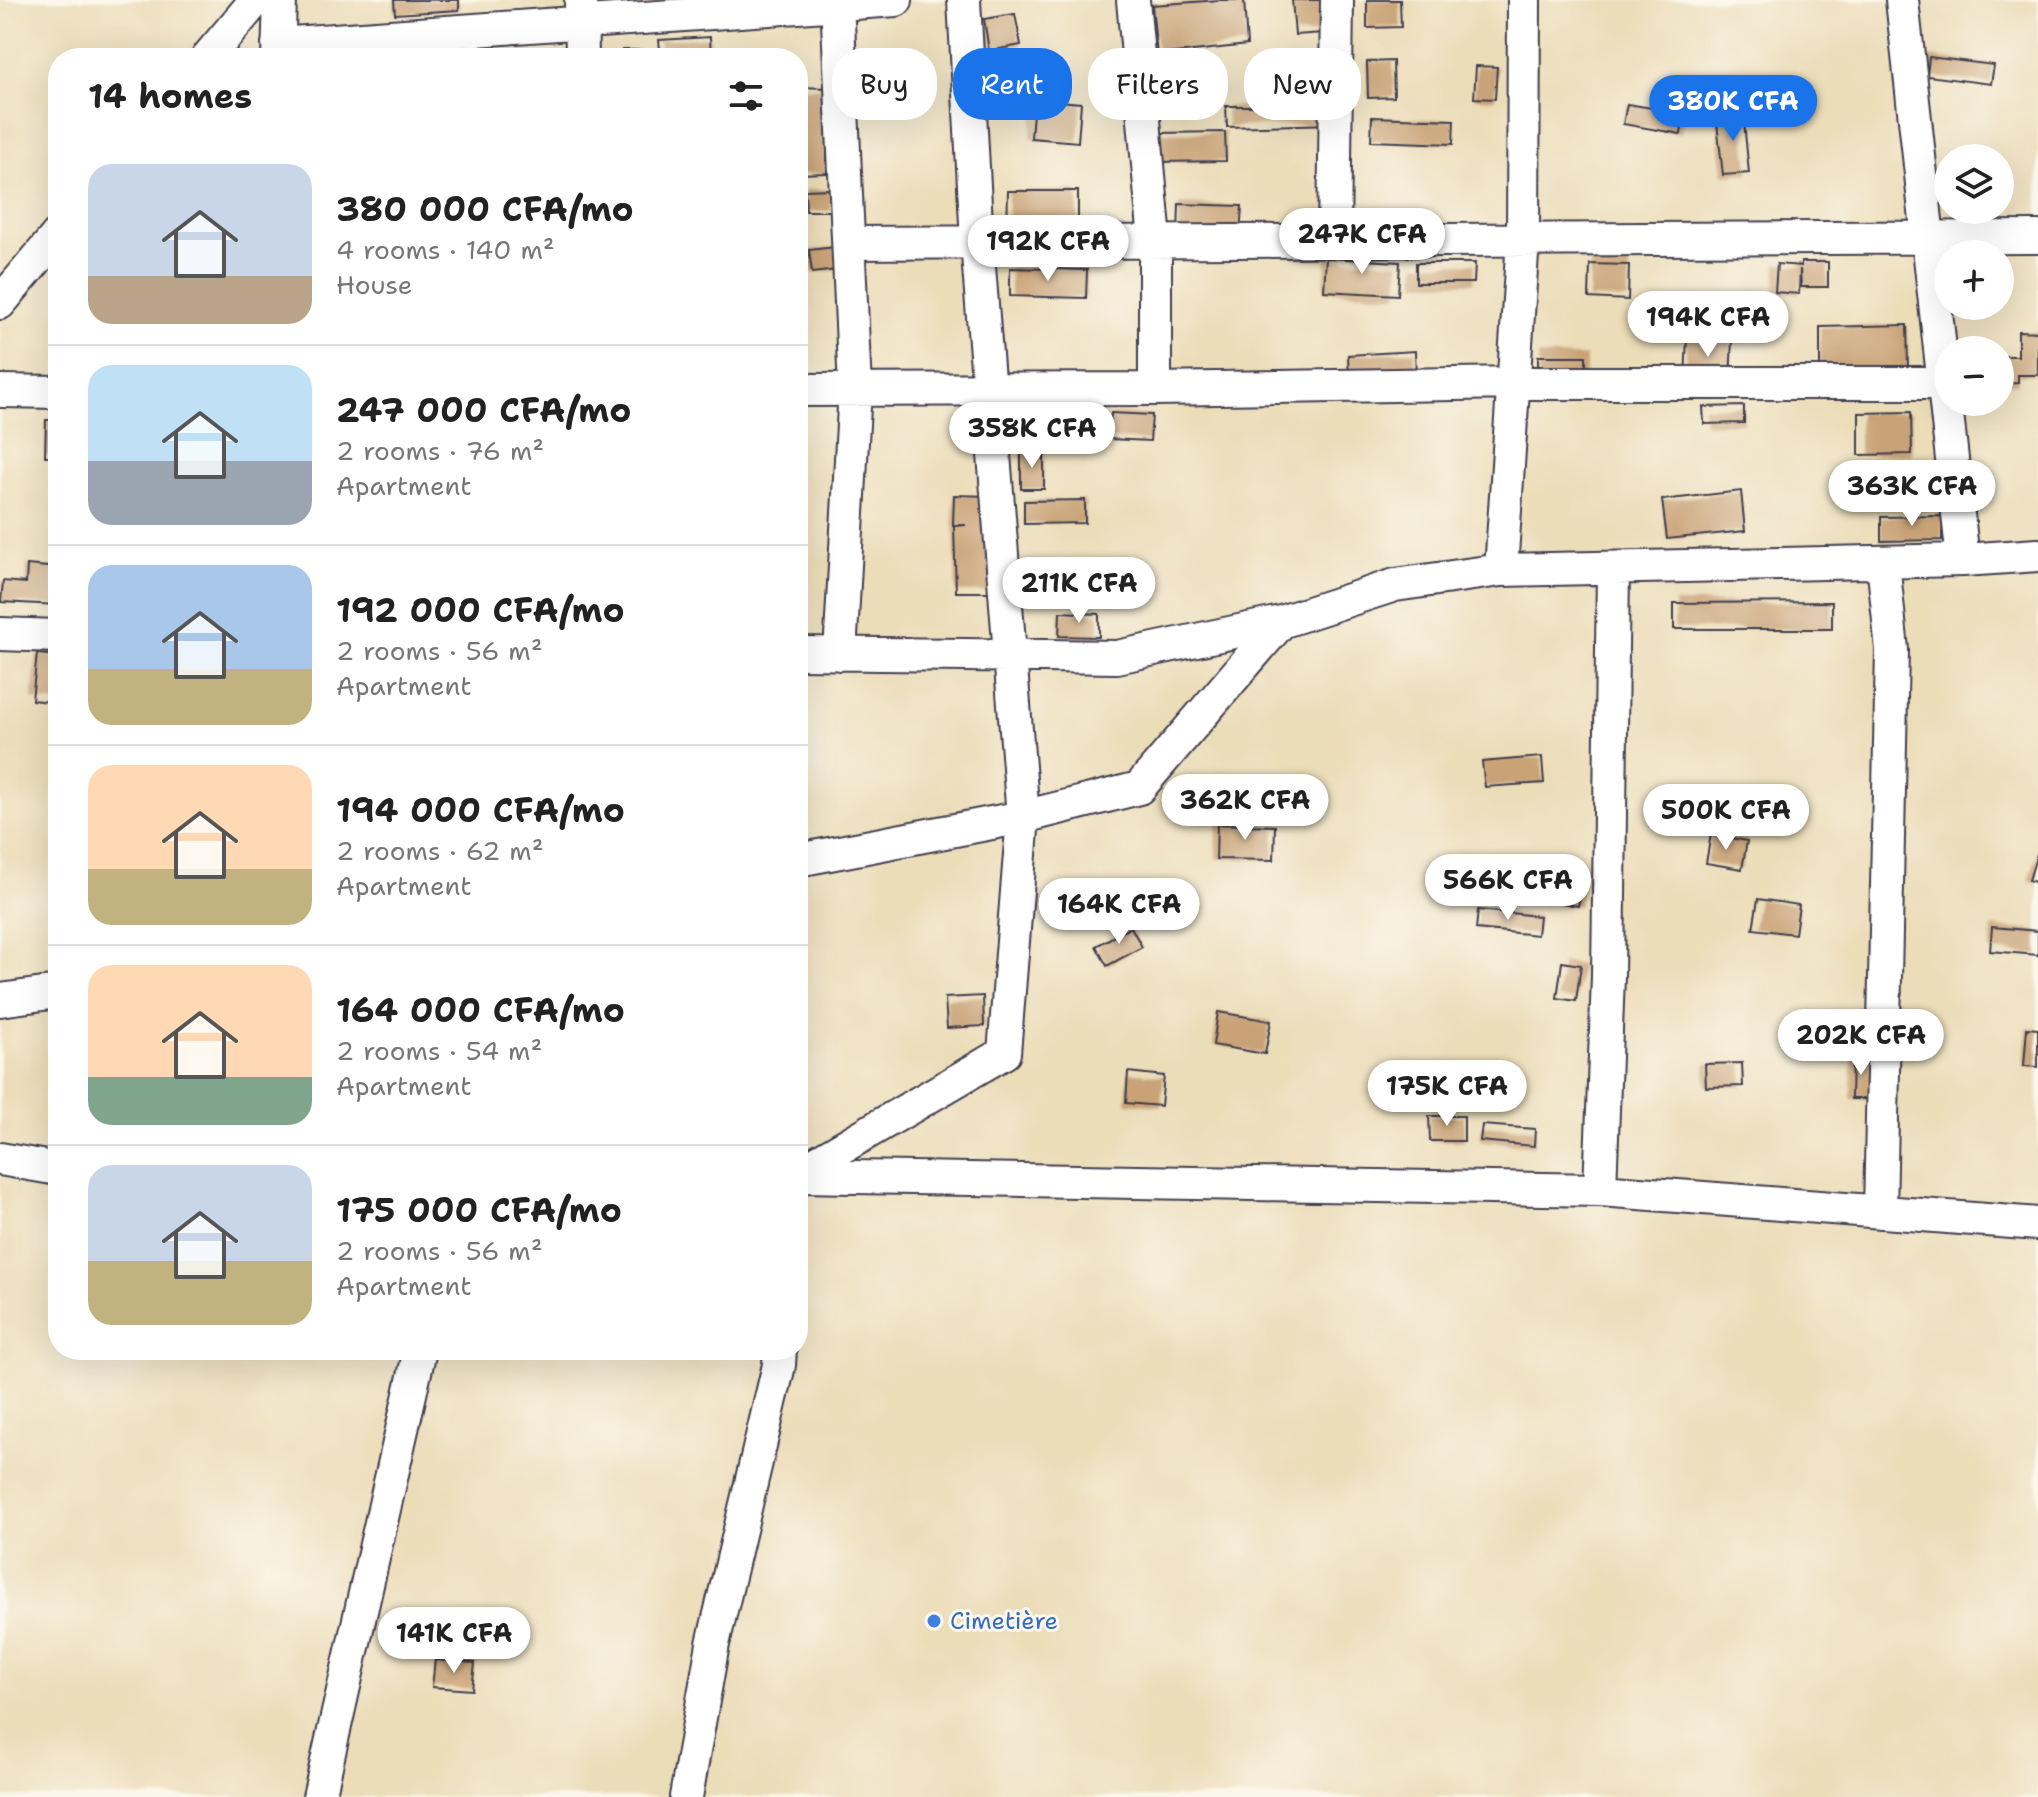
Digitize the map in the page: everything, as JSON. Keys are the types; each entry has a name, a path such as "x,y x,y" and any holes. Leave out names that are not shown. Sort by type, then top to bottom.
{"street":[{"path":"215,48 256,0"},
{"path":"278,48 280,0"},
{"path":"301,48 581,11 896,0"},
{"path":"808,1169 1004,1053 1023,817 977,242 964,0"},
{"path":"1133,0 1155,241 1155,389"},
{"path":"1334,240 1337,0"},
{"path":"1501,570 1523,239 1524,0"},
{"path":"1902,0 1939,336"},
{"path":"837,2 855,389 840,654"},
{"path":"581,11 582,48"},
{"path":"849,243 2038,237"},
{"path":"0,303 48,246"},
{"path":"808,390 1155,389 1514,383 1934,383"},
{"path":"0,391 48,392"},
{"path":"1948,416 1963,560"},
{"path":"808,653 1117,657 1281,622 1395,585 1501,570 1963,560 2038,555"},
{"path":"1880,1212 1892,650 1883,562"},
{"path":"1600,1190 1608,976 1613,568"},
{"path":"808,858 1023,817 1139,788 1281,622"},
{"path":"0,634 48,636"},
{"path":"0,1000 48,993"},
{"path":"0,1159 48,1167"},
{"path":"808,1175 1600,1190 2038,1224"},
{"path":"319,1797 418,1360"},
{"path":"686,1797 713,1644 779,1360"}],"building":[{"path":"394,0 459,0 459,10 395,14"},
{"path":"1244,0 1247,45 1156,48 1152,5"},
{"path":"1292,0 1321,0 1323,33 1295,35"},
{"path":"1367,0 1400,0 1401,27 1367,28"},
{"path":"1015,14 1021,45 989,48 984,19"},
{"path":"710,37 711,48 660,48 659,40"},
{"path":"1929,57 1994,65 1991,84 1927,76"},
{"path":"1393,61 1394,97 1368,98 1367,62"},
{"path":"1476,66 1497,67 1495,99 1474,98"},
{"path":"808,87 827,88 827,173 808,174"},
{"path":"1072,102 1081,103 1078,142 1031,138 1032,120 1072,120"},
{"path":"1627,104 1684,113 1681,134 1623,124"},
{"path":"1228,106 1244,106 1244,120 1336,120 1336,124 1227,127"},
{"path":"1743,112 1749,173 1723,175 1716,114"},
{"path":"1372,117 1454,120 1453,144 1371,141"},
{"path":"1225,132 1226,161 1157,162 1156,133"},
{"path":"831,189 831,211 808,211 808,190"},
{"path":"1008,191 1078,191 1078,234 1007,233"},
{"path":"1179,204 1242,206 1240,236 1178,234"},
{"path":"835,247 837,270 812,273 809,250"},
{"path":"1326,258 1400,262 1398,295 1324,291"},
{"path":"1801,262 1828,262 1828,287 1801,287 1800,269 1799,294 1775,292 1777,264 1801,266"},
{"path":"1416,263 1475,263 1474,283 1416,283"},
{"path":"1590,264 1629,265 1628,300 1589,298"},
{"path":"1010,268 1087,270 1086,298 1010,296"},
{"path":"1907,325 1908,369 1820,371 1820,327"},
{"path":"2018,331 2038,332 2038,375 2018,375 2018,383 2014,383 2014,356 2018,356"},
{"path":"1687,338 1732,340 1730,380 1685,378"},
{"path":"1415,351 1416,376 1349,379 1348,355"},
{"path":"1538,356 1586,356 1586,380 1538,379"},
{"path":"1744,406 1744,423 1704,424 1703,407"},
{"path":"1019,409 1064,412 1061,440 1017,436"},
{"path":"1075,410 1098,413 1095,438 1071,435"},
{"path":"1911,412 1912,454 1859,455 1859,413"},
{"path":"1111,413 1152,415 1150,441 1109,439"},
{"path":"46,420 48,420 48,456 45,456"},
{"path":"1021,452 1044,452 1044,489 1021,489"},
{"path":"1741,491 1745,531 1667,539 1662,500"},
{"path":"954,495 989,496 995,592 956,592 954,526 966,525 953,525"},
{"path":"1085,500 1085,523 1024,524 1024,501"},
{"path":"1942,516 1942,540 1881,541 1881,517"},
{"path":"27,565 48,567 48,604 1,602 3,581 26,583"},
{"path":"1832,602 1832,629 1674,629 1674,603"},
{"path":"1060,612 1099,614 1099,637 1059,636"},
{"path":"37,654 48,655 48,702 32,700"},
{"path":"1542,757 1544,783 1485,787 1482,762"},
{"path":"1217,824 1275,826 1274,860 1216,859"},
{"path":"1711,834 1747,841 1742,869 1706,863"},
{"path":"2038,854 2038,883 2029,880"},
{"path":"1521,867 1584,878 1578,906 1517,895"},
{"path":"1758,899 1799,905 1795,934 1753,929"},
{"path":"1478,910 1539,916 1537,935 1476,929"},
{"path":"1131,927 1142,947 1107,966 1096,946"},
{"path":"1992,927 2038,931 2038,955 1990,951"},
{"path":"1562,962 1581,965 1576,1001 1557,998"},
{"path":"983,996 984,1026 947,1028 945,998"},
{"path":"1218,1012 1271,1021 1265,1054 1213,1045"},
{"path":"2027,1028 2038,1029 2038,1067 2024,1066"},
{"path":"1852,1054 1871,1054 1871,1099 1851,1099"},
{"path":"1742,1063 1743,1086 1706,1087 1705,1064"},
{"path":"1128,1072 1164,1076 1161,1106 1126,1103"},
{"path":"1429,1116 1464,1116 1464,1141 1430,1141"},
{"path":"1482,1125 1535,1129 1534,1146 1480,1141"},
{"path":"435,1660 475,1663 472,1690 432,1687"}],"place":[{"name":"Cimetière","path":"934,1621"}]}
